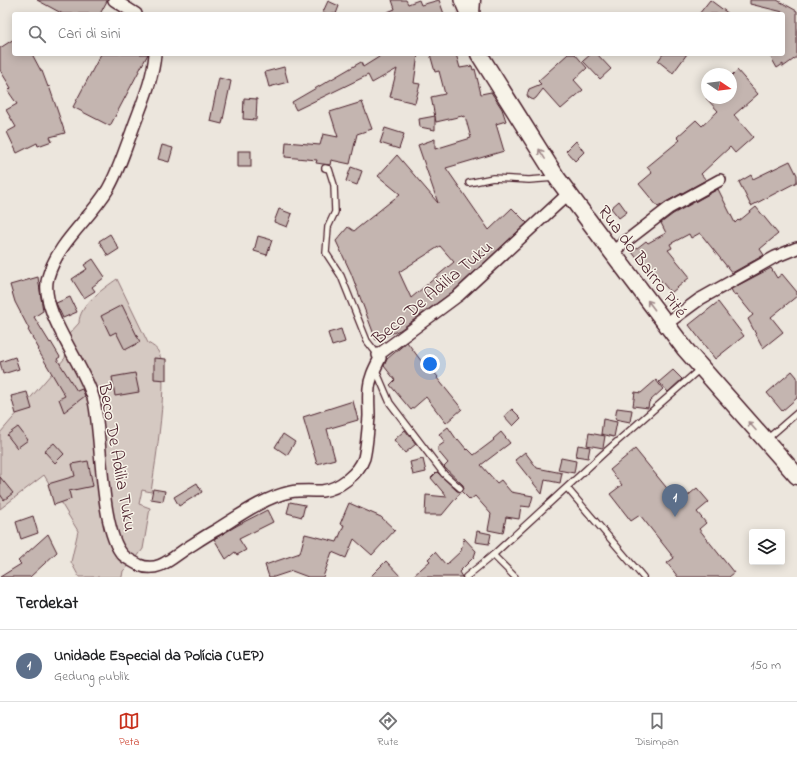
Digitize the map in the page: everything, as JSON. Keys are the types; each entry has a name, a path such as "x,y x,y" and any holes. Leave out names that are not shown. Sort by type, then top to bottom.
{"main road":[{"path":"471,12 472,0"},
{"name":"Rua do Bairro Pité","path":"481,56 568,194 701,368 797,476"}],"street":[{"path":"114,0 133,12"},
{"path":"460,0 465,12"},
{"name":"Beco De Adilia Tuku","path":"155,56 149,84 118,168 108,190 62,248 48,275 46,285 48,299 54,317 89,383 94,398 109,523 112,534 123,555 144,567 159,566 173,559 203,537 252,508 291,491 325,490 333,488 353,475 359,469 363,460 366,446 369,417 369,389 371,377 380,358 378,355 459,295 568,194"},
{"path":"612,252 669,208 720,180"},
{"path":"666,324 700,299 775,257 797,248"}],"lane":[{"path":"325,168 329,169 334,185 335,212 328,227 326,252 341,276 367,341 378,355"},
{"path":"469,183 493,178 528,180 557,178"},
{"path":"375,368 390,403 444,474 460,488"},
{"path":"466,577 494,554 604,453 701,368"},
{"path":"765,440 797,412"},
{"path":"567,488 643,577"},
{"path":"494,554 515,577"}],"shaded area":[{"path":"117,279 148,343 155,347 158,351 162,364 163,380 161,420 151,492 142,490 139,504 150,508 143,549 134,561 123,571 122,577 79,577 71,562 78,531 44,475 0,509 0,433 65,358 69,334 79,323 80,316 87,304"}],"building":[{"path":"37,0 107,0 101,12 59,12"},
{"path":"392,0 406,0 408,4 419,0 421,5 439,0 443,12 388,12 395,9"},
{"path":"710,0 726,12 701,12"},
{"path":"750,0 777,0 797,11 797,57 783,67 783,64 777,68 770,56 785,56 785,12 750,4"},
{"path":"328,1 339,6 337,12 323,12"},
{"path":"12,40 12,56 33,56 42,71 48,87 49,86 65,133 50,137 52,141 38,146 37,143 17,153 7,132 16,127 6,110 17,104 8,91 11,88 0,70 0,48"},
{"path":"100,56 147,56 110,126 73,107"},
{"path":"418,56 414,83 420,84 415,103 390,97 397,69 372,83 368,75 296,110 292,102 361,62 363,67 379,57"},
{"path":"431,56 457,56 460,68 472,66 473,70 475,69 481,94 491,92 502,109 506,121 496,124 504,151 446,168 489,230 512,208 527,223 455,290 400,330 376,340 351,273 336,241 348,227 354,231 400,194 378,176 397,155 438,203 418,145 435,139 435,149 471,138 465,116 436,122 431,97 445,94 439,71 435,72","holes":["440,246 454,262 411,298 399,272"]},
{"path":"566,56 577,56 587,68 574,80 583,90 561,109 543,89 533,100 528,97 527,95 529,89 541,84 538,81"},
{"path":"589,56 599,56 611,69 600,79 583,61"},
{"path":"662,56 686,56 673,73 658,61"},
{"path":"284,67 288,82 269,87 265,72"},
{"path":"737,70 758,94 734,115 753,137 735,153 730,147 701,174 706,180 658,207 639,184 652,173 647,167 680,140 677,137 696,120 702,126 718,111 712,104 737,104"},
{"path":"219,78 231,81 222,124 210,121"},
{"path":"244,98 257,99 256,120 243,119"},
{"path":"362,102 372,129 357,134 350,164 331,160 330,165 316,163 317,160 285,157 286,142 320,145 323,134 338,137 330,112"},
{"path":"435,116 435,130 420,127 419,119"},
{"path":"385,128 404,134 399,149 380,143"},
{"path":"576,141 584,152 575,161 566,151"},
{"path":"162,145 173,148 169,162 158,159"},
{"path":"238,151 251,151 251,167 238,167"},
{"path":"790,161 797,175 797,182 751,206 739,182 751,175 753,179"},
{"path":"351,167 362,171 357,185 346,181"},
{"path":"718,189 735,223 756,207 778,234 760,249 764,255 732,273 700,233 691,238 689,234 670,244 672,248 668,250 690,277 671,293 649,266 645,269 632,252 646,241 648,243 666,233 661,223 673,214"},
{"path":"619,201 627,212 619,218 611,208"},
{"path":"279,209 292,214 287,227 274,222"},
{"path":"110,234 119,249 108,256 99,241"},
{"path":"258,236 272,240 267,255 254,251"},
{"path":"93,259 105,277 92,287 95,291 84,298 72,279 87,269 84,265"},
{"path":"771,268 777,278 782,274 797,292 797,296 771,317 783,332 763,348 748,319 753,315 736,294 734,295 731,289"},
{"path":"38,277 43,311 34,317 60,357 57,359 77,391 82,389 85,396 64,412 59,399 65,396 28,330 29,329 15,302 10,285"},
{"path":"70,297 77,312 63,318 56,303"},
{"path":"718,302 744,336 715,359 689,325"},
{"path":"122,305 140,342 125,350 116,332 110,335 101,316"},
{"path":"341,329 345,342 332,346 328,333"},
{"path":"407,342 425,366 427,364 438,377 437,378 462,409 446,423 426,397 411,410 390,385 395,380 384,366 387,359"},
{"path":"15,357 19,369 3,374 0,362"},
{"path":"154,358 166,359 166,380 154,379"},
{"path":"673,370 682,379 668,392 659,382"},
{"path":"792,371 797,377 797,398 782,411 767,393"},
{"path":"135,373 139,392 115,396 112,377"},
{"path":"656,380 663,389 649,402 648,408 633,406 635,392 641,393"},
{"path":"27,392 32,409 16,414 11,396"},
{"path":"353,401 358,420 327,429 335,459 317,464 303,417"},
{"path":"617,408 632,410 630,422 615,419"},
{"path":"512,409 521,418 513,426 504,416"},
{"path":"603,419 617,422 614,437 601,434"},
{"path":"18,427 28,440 17,448 7,435"},
{"path":"448,427 457,440 458,439 467,450 468,449 474,455 494,440 493,439 501,432 510,443 481,465 497,483 501,480 511,492 533,496 530,507 521,506 519,519 506,517 503,533 488,530 491,514 475,496 470,500 462,492 464,488 463,485 444,467 448,463 438,451 438,447 445,442 439,434"},
{"path":"405,430 416,444 405,453 394,440"},
{"path":"589,433 605,436 603,448 587,445"},
{"path":"283,434 295,442 287,455 275,447"},
{"path":"54,443 64,454 55,463 44,451"},
{"path":"578,445 590,447 588,458 576,456"},
{"path":"635,449 679,503 697,488 709,502 697,512 706,523 699,529 734,573 729,577 678,577 667,563 674,558 640,515 631,521 610,494 622,485 610,470"},
{"path":"525,452 537,468 562,473 560,483 545,480 542,494 515,460"},
{"path":"561,458 576,461 574,473 558,470"},
{"path":"423,459 426,472 413,475 410,462"},
{"path":"88,461 93,486 69,491 71,499 54,505 48,484 75,476 72,464"},
{"path":"437,472 457,491 461,492 442,515 425,515 426,495 447,497 431,478"},
{"path":"0,477 13,493 4,500 0,494"},
{"path":"197,483 202,492 179,506 174,497"},
{"path":"153,489 165,491 163,501 151,499"},
{"path":"290,502 305,505 302,517 287,513"},
{"path":"349,503 381,517 395,530 372,555 354,539 346,558 332,552 323,577 308,577 292,571 274,577 269,577 265,565 300,553 305,534 337,542 344,525 340,524"},
{"path":"267,510 273,522 239,539 246,550 237,555 235,552 226,559 214,539"},
{"path":"33,516 38,533 21,539 16,522"},
{"path":"477,531 491,534 489,544 475,542"},
{"path":"48,534 57,552 30,577 0,577 21,564 18,561"},
{"path":"464,538 476,551 474,557 459,572 462,577 412,577 430,561 428,559 435,552 446,565 461,551"},
{"path":"386,561 401,577 370,577"}],"place":[{"name":"Unidade Especial da Polícia (UEP)","path":"675,517"}]}
